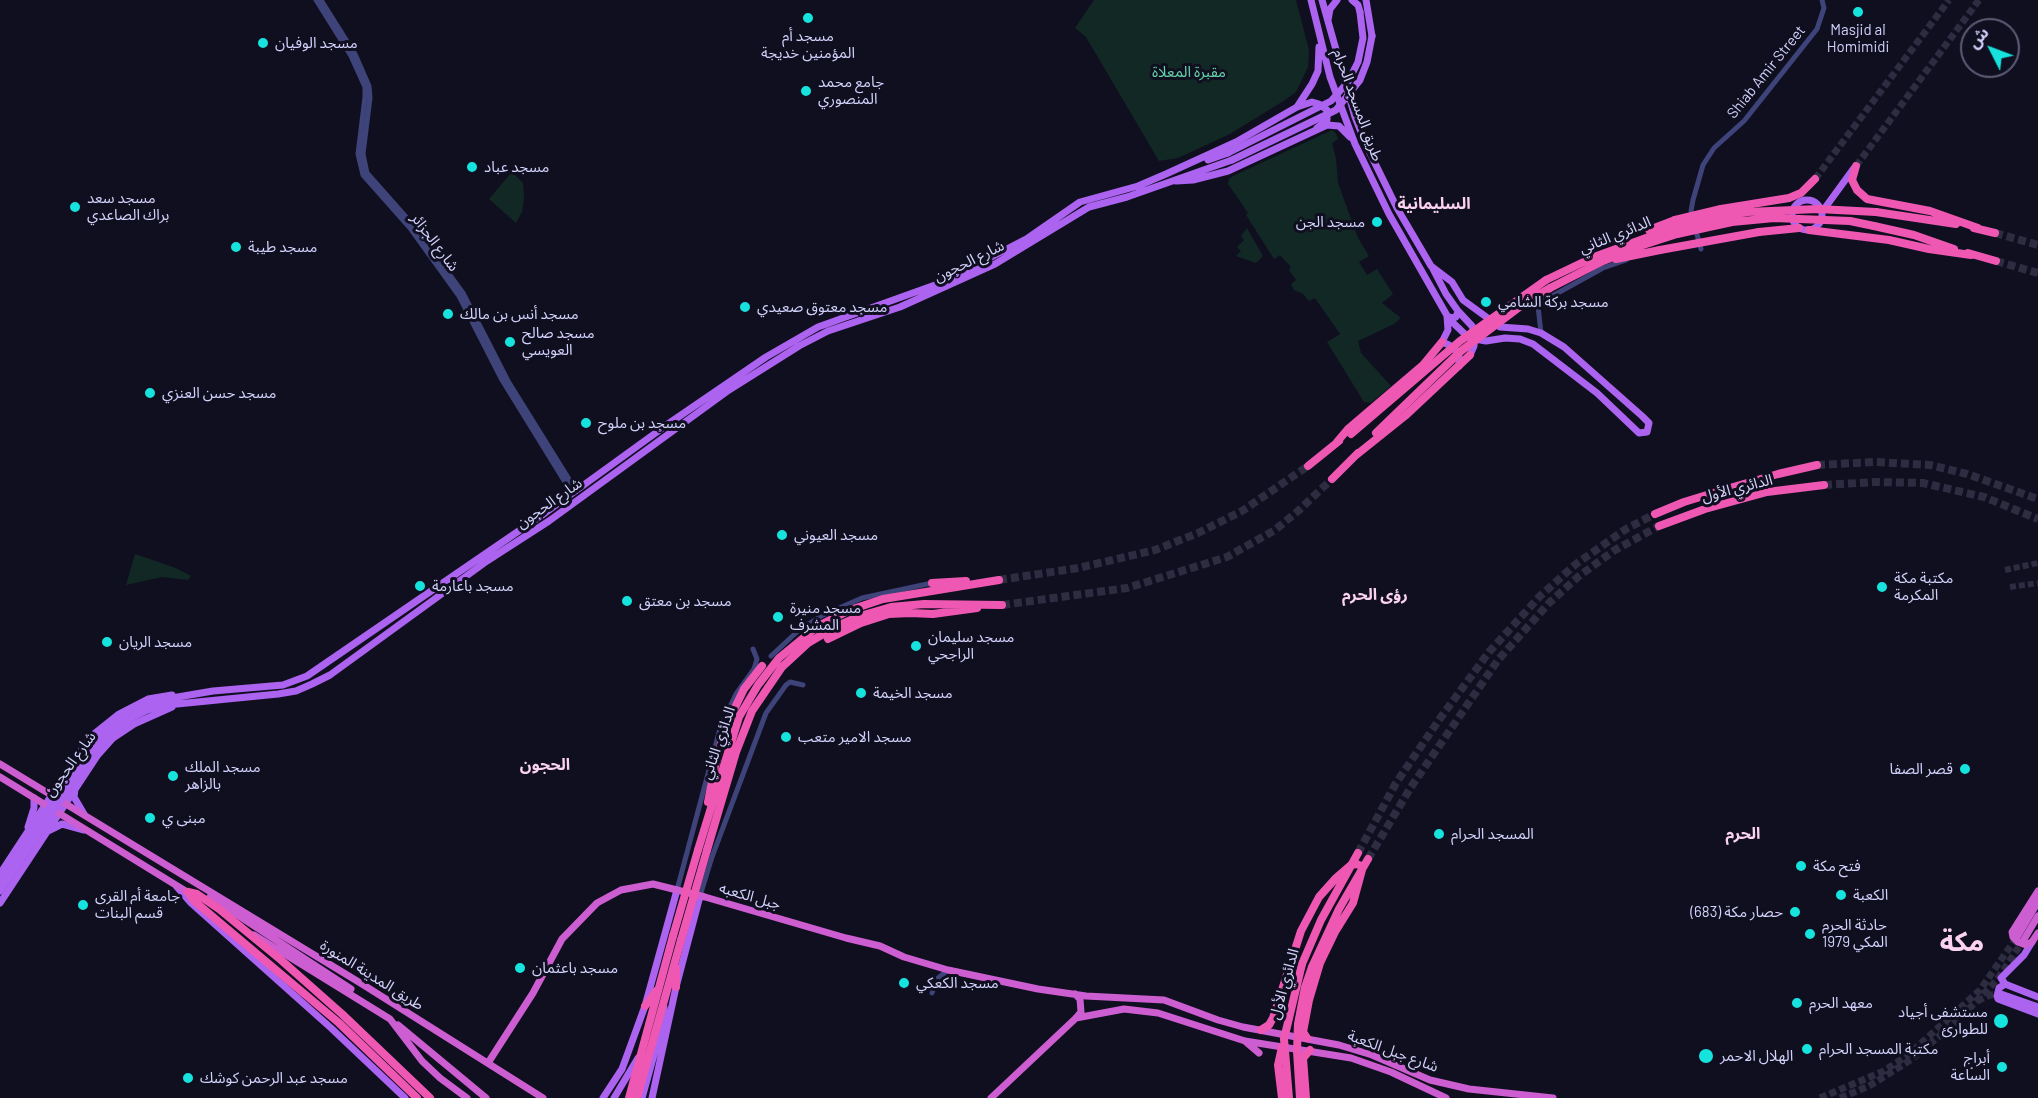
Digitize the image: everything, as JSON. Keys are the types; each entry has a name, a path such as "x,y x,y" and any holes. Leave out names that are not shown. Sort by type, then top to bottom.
{"highway":[{"path":"1856,166 1852,180 1857,190 1867,199 1930,211 1978,228"},
{"path":"1676,227 1721,209 1789,198 1802,193 1815,179"},
{"name":"الدائري الثاني","path":"1308,466 1460,341 1546,280 1633,236 1747,212 1818,209 1916,217 1995,233"},
{"name":"الدائري الثاني","path":"1332,479 1378,436 1461,351 1522,305 1603,261 1643,245 1676,227 1774,218 1850,221 1914,235 1971,255 1996,261"},
{"path":"1603,261 1758,232 1799,228"},
{"path":"1809,230 1889,240 1971,255"},
{"path":"1349,432 1423,365 1442,342"},
{"path":"1378,436 1470,355"},
{"name":"الدائري الأول","path":"1655,514 1723,490 1817,465"},
{"name":"الدائري الأول","path":"1659,526 1705,509 1767,492 1824,485"},
{"path":"932,584 966,580 983,582"},
{"name":"الدائري الثاني","path":"629,1098 673,936 739,717 762,678 779,658 818,626 850,610 883,599 999,580"},
{"name":"الدائري الثاني","path":"676,957 746,725 759,699 782,667 808,643 860,616 907,604 1002,605"},
{"path":"828,639 861,623 889,614 960,612 985,606"},
{"path":"698,850 716,761 726,726 744,689 758,668"},
{"name":"طريق المدينة المنورة","path":"0,764 362,984 543,1098"},
{"path":"0,777 390,1019 422,1061 467,1098"},
{"name":"الدائري الأول","path":"1289,1098 1284,1039 1302,964 1321,920 1358,853"},
{"name":"الدائري الأول","path":"1300,1098 1298,1024 1305,987 1339,909 1368,859"},
{"path":"1261,1030 1269,1025 1273,1018 1301,931 1319,897 1336,878 1351,865 1357,864 1362,870 1353,903 1320,963 1309,1000 1303,1032 1307,1038"},
{"name":"طريق المدينة المنورة","path":"186,877 195,887 372,1004 486,1098"},
{"name":"جبل الكعبه","path":"488,1064 533,993 562,939 597,903 621,890 653,884 880,946 904,957 948,970 1038,989 1086,996"},
{"path":"2038,891 2012,932 2018,942 2026,945 2032,942 2038,933"},
{"path":"188,892 193,900 339,1023 417,1098"},
{"path":"188,892 197,894 266,947 342,1014 430,1098"},
{"path":"2038,902 2020,939 2038,916"},
{"path":"676,957 676,987"},
{"path":"637,1098 676,957"},
{"path":"645,1006 658,988"},
{"path":"991,1098 1081,1012 1080,999 1075,994"},
{"name":"شارع جبل الكعبة","path":"1086,996 1164,1000 1218,1020 1339,1045 1372,1055 1430,1080 1469,1089 1553,1098"},
{"name":"شارع جبل الكعبة","path":"1076,1018 1124,1009 1158,1013 1245,1041 1351,1058 1391,1072 1446,1098"},
{"path":"1282,1098 1278,1065 1284,1039"},
{"path":"1245,1041 1259,1053"},
{"path":"1306,1098 1303,1058 1310,1050"},
{"path":"1497,1098 1512,1094"},
{"path":"1502,1098 1520,1098"}],"main road":[{"name":"طريق المسجد الحرام","path":"1311,0 1330,77 1355,144 1389,214 1448,316 1469,338 1486,341 1505,338 1520,339 1533,344 1597,393 1639,433 1647,432 1649,423 1564,347 1541,333 1527,329 1500,327 1463,300 1452,282 1431,266 1397,208 1367,147 1355,117 1322,0"},
{"path":"1327,23 1330,9 1337,0"},
{"path":"1230,156 1331,101 1348,82 1358,62 1363,38 1358,5 1352,0"},
{"path":"1167,178 1230,156 1336,110 1360,80 1367,62 1372,36 1366,0"},
{"path":"1297,107 1318,71 1320,56 1316,24"},
{"path":"1167,178 1297,107 1312,102 1327,110 1327,120 1317,129"},
{"path":"1167,178 1193,180 1228,171 1327,125 1335,124 1345,131 1355,144"},
{"path":"1815,179 1792,212 1793,221 1799,228 1809,230 1821,222 1822,212 1856,166"},
{"name":"شارع الحجون","path":"0,882 84,755 108,728 135,710 192,695 283,685 307,676 766,357 818,327 935,285 1028,238 1080,202 1167,178"},
{"name":"شارع الحجون","path":"0,891 87,760 110,734 131,718 166,702 179,704 296,691 330,675 487,561 549,521 729,390 799,346 828,331 900,307 995,264 1089,207 1127,196 1167,178"},
{"path":"1801,201 1814,201 1822,212"},
{"path":"1431,266 1446,294 1472,326 1475,339 1470,355"},
{"path":"1458,311 1456,317 1448,316 1448,330 1442,342 1455,350 1459,357 1459,366"},
{"path":"1470,355 1486,341"},
{"path":"0,874 94,734 118,714 148,699 163,695 192,695"},
{"path":"0,903 97,756 114,738 134,723 179,704"},
{"path":"76,786 74,797 87,818"},
{"path":"24,838 34,808 34,798"},
{"path":"40,841 52,827 62,824 91,832"},
{"path":"177,887 220,930 323,1020 405,1098"},
{"path":"603,1098 621,1069 645,1006 677,890"},
{"path":"652,1098 676,987 700,896"},
{"path":"2032,942 2024,955 2001,978 2006,984 2038,997"},
{"path":"2006,984 1999,988 1998,999 2038,1014"},
{"path":"2001,994 2038,1007"},
{"path":"642,1098 664,1019 664,1003"},
{"path":"614,1098 641,1053"}],"street":[{"name":"شارع الجزائر","path":"316,0 351,56 365,87 366,98 358,154 363,175 410,228 459,296 503,383 569,488 570,495"},
{"name":"شارع الجزائر","path":"321,0 368,81 370,98 363,154 367,173 412,223 463,293 507,381 572,484 578,489"},
{"name":"Shiab Amir Street","path":"1701,249 1691,211 1703,165 1714,148 1744,122 1817,29 1824,8 1822,0"},
{"path":"1541,333 1538,306 1545,300 1603,268 1637,256"},
{"path":"771,656 799,630 821,616 861,598 932,584"},
{"path":"677,890 721,725 736,694 758,668 753,649"},
{"path":"700,896 712,857 766,713 786,685 790,682 803,685"},
{"path":"932,993 937,979 948,970"}],"green space":[{"name":"مقبرة المعلاة","path":"1094,0 1296,0 1309,50 1308,67 1296,92 1285,100 1230,134 1178,158 1159,161 1086,37 1075,28"},
{"path":"1332,130 1338,139 1332,143 1338,183 1358,238 1369,256 1359,262 1367,275 1377,269 1393,294 1382,303 1401,318 1394,324 1358,341 1361,353 1391,386 1371,403 1364,402 1327,342 1340,334 1315,298 1309,301 1303,294 1294,290 1291,284 1296,280 1289,270 1291,267 1280,255 1274,259 1246,215 1248,213 1228,184 1229,179 1233,176"},
{"path":"512,172 523,183 522,212 516,223 489,199"},
{"path":"1247,228 1263,256 1256,263 1236,256 1241,251 1237,247 1244,240 1241,236"},
{"path":"135,554 176,568 191,576 188,580 162,577 126,585"}],"tunnel":[{"path":"1815,179 1949,0"},
{"path":"1856,166 1979,0"},
{"path":"1995,233 2038,245"},
{"path":"1996,261 2038,273"},
{"path":"1817,465 1875,462 1930,465 1967,474 2038,499"},
{"path":"999,580 1078,568 1155,550 1198,533 1242,511 1308,466"},
{"path":"1002,605 1127,588 1227,557 1275,530 1332,479"},
{"path":"1824,485 1875,482 1923,483 1984,497 2038,519"},
{"path":"1358,853 1396,783 1489,652 1540,596 1576,564 1626,529 1655,514"},
{"path":"1368,859 1411,787 1498,660 1549,603 1579,576 1615,550 1659,526"},
{"path":"2005,570 2038,563"},
{"path":"2010,587 2038,583"},
{"path":"1820,1098 1884,1071 1908,1055 1980,990 2017,937"},
{"path":"1840,1098 1869,1086 1912,1059 1957,1021 1996,981 2023,941"},
{"path":"1977,1001 1990,995 2001,994"}],"place":[{"name":"Masjid al Homimidi","path":"1858,12"},
{"name":"مسجد أم المؤمنين خديجة","path":"808,18"},
{"name":"مسجد الوفيان","path":"263,43"},
{"name":"جامع محمد المنصوري","path":"806,91"},
{"name":"مسجد عباد","path":"472,167"},
{"name":"مسجد سعد براك الصاعدي","path":"75,207"},
{"name":"مسجد الجن","path":"1377,222"},
{"name":"مسجد طيبة","path":"236,247"},
{"name":"مسجد بركة الشامي","path":"1486,302"},
{"name":"مسجد معتوق صعيدي","path":"745,307"},
{"name":"مسجد أنس بن مالك","path":"448,314"},
{"name":"مسجد صالح العويسي","path":"510,342"},
{"name":"مسجد حسن العنزي","path":"150,393"},
{"name":"مسجد بن ملوح","path":"586,423"},
{"name":"مسجد العيوني","path":"782,535"},
{"name":"مسجد باعارمة","path":"420,586"},
{"name":"مكتبة مكة المكرمة","path":"1882,587"},
{"name":"مسجد بن معتق","path":"627,601"},
{"name":"مسجد منيرة المشرف","path":"778,617"},
{"name":"مسجد الريان","path":"107,642"},
{"name":"مسجد سليمان الراجحي","path":"916,646"},
{"name":"مسجد الخيمة","path":"861,693"},
{"name":"مسجد الامير متعب","path":"786,737"},
{"name":"قصر الصفا","path":"1965,769"},
{"name":"مسجد الملك بالزاهر","path":"173,776"},
{"name":"مبنى ي","path":"150,818"},
{"name":"المسجد الحرام","path":"1439,834"},
{"name":"فتح مكة","path":"1801,866"},
{"name":"الكعبة","path":"1841,895"},
{"name":"جامعة أم القرى قسم البنات","path":"83,905"},
{"name":"حصار مكة (683)","path":"1795,912"},
{"name":"حادثة الحرم المكي 1979","path":"1810,934"},
{"name":"مسجد باعثمان","path":"520,968"},
{"name":"مسجد الكعكي","path":"904,983"},
{"name":"معهد الحرم","path":"1797,1003"},
{"name":"مستشفى أجياد للطوارئ","path":"2001,1021"},
{"name":"مكتبة المسجد الحرام","path":"1807,1049"},
{"name":"الهلال الاحمر","path":"1706,1056"},
{"name":"أبراج الساعة","path":"2002,1067"},
{"name":"مسجد عبد الرحمن كوشك","path":"188,1078"}],"district":[{"name":"السليمانية","path":"1434,204"},
{"name":"رؤى الحرم","path":"1375,595"},
{"name":"الحجون","path":"545,765"},
{"name":"الحرم","path":"1743,834"},
{"name":"مكة","path":"1962,942"}]}
